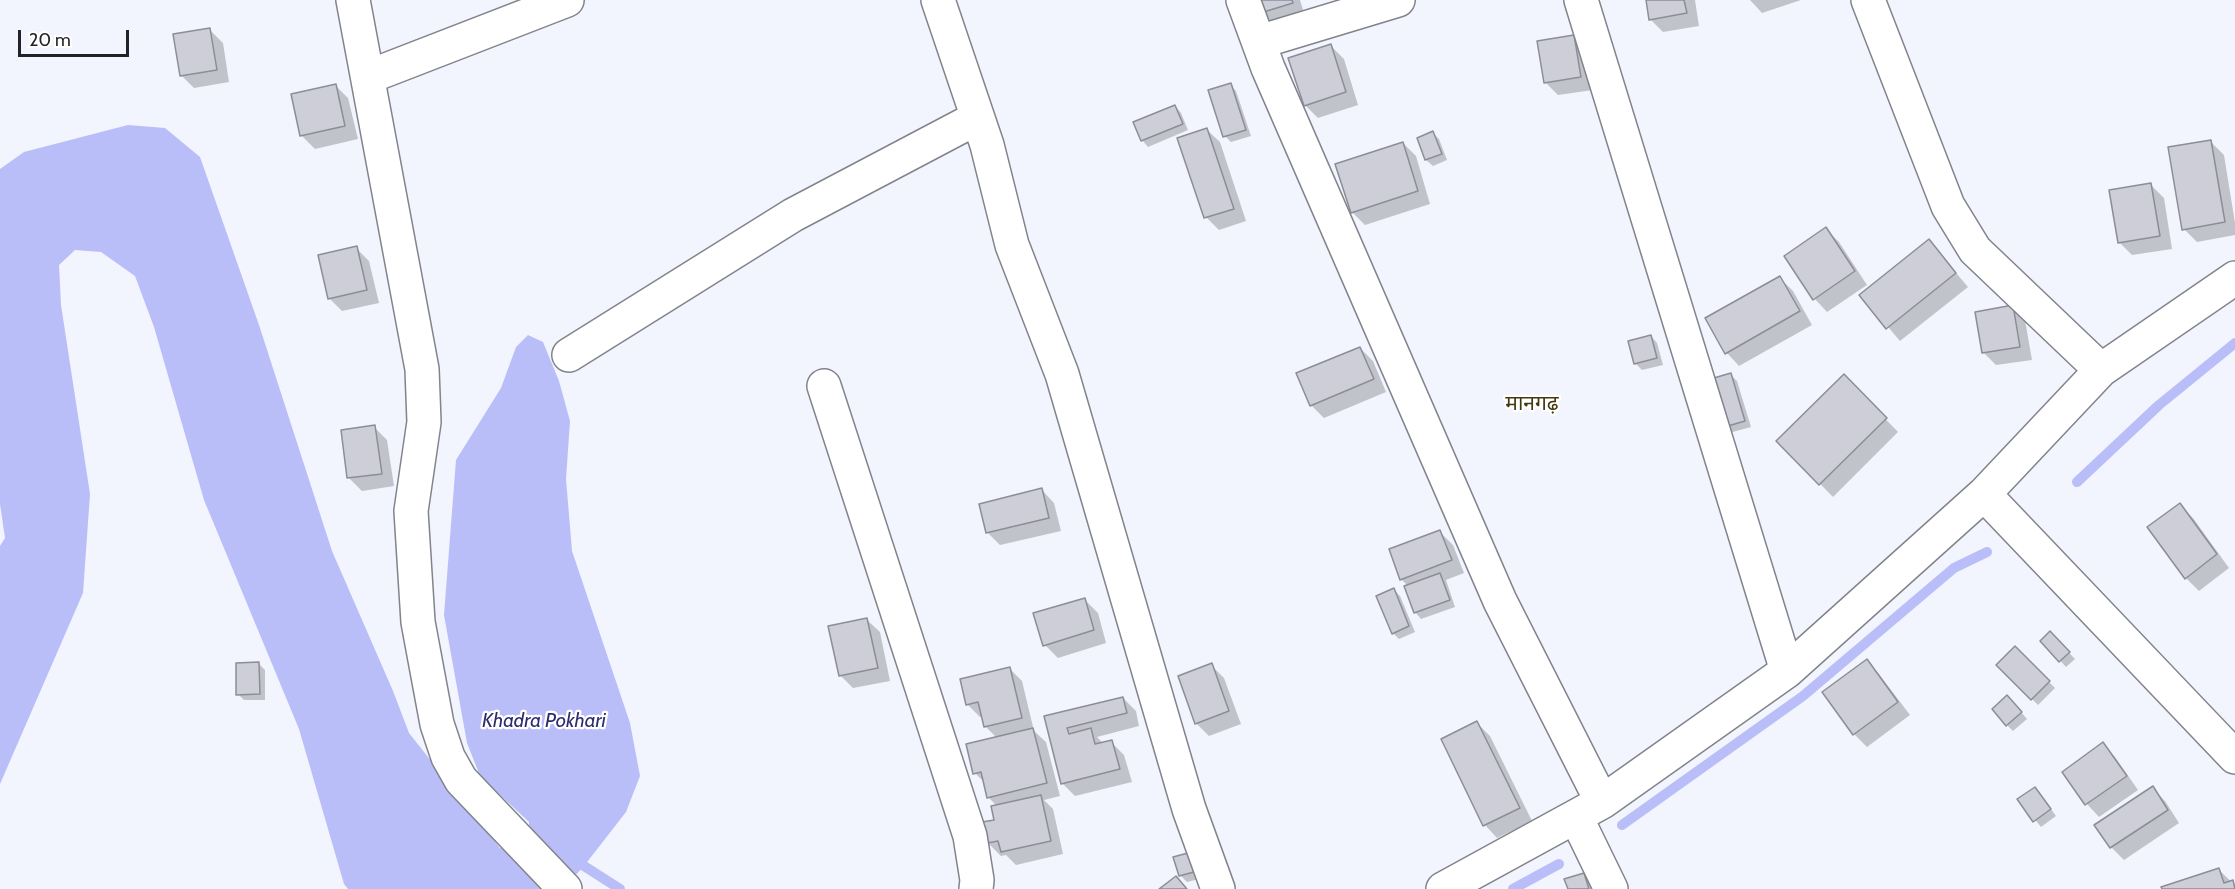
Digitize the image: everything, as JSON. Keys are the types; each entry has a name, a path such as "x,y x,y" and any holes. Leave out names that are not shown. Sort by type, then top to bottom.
{"street":[{"path":"353,0 422,369 424,422 411,511 418,622 437,724 448,757 460,780 566,889"},
{"path":"368,77 567,0"},
{"path":"938,0 987,145 1012,245 1062,374 1189,809 1218,889"},
{"path":"1244,0 1268,68 1589,809 1611,889"},
{"path":"1258,42 1398,0"},
{"path":"1581,0 1787,671"},
{"path":"1868,0 1948,206 1975,250 2101,370"},
{"path":"569,355 793,215 977,118"},
{"path":"1443,889 1589,809 1787,671 1984,494 2101,370 2235,278"},
{"path":"824,386 970,836 977,880 976,889"},
{"path":"1984,494 2235,757"}],"water":[{"name":"Khadra Pokhari","path":"128,125 165,128 200,157 259,325 332,551 409,733 500,848 529,843 529,822 480,776 467,743 444,615 456,460 501,388 516,347 528,335 543,342 559,381 570,421 566,479 572,551 630,723 640,776 626,812 563,889 348,889 344,884 299,729 204,500 154,327 135,276 101,252 75,250 59,265 61,305 90,494 83,593 0,784 0,546 5,538 0,504 0,169 24,152"}],"building":[{"path":"1253,0 1292,0 1293,3 1257,14"},
{"path":"1646,0 1684,0 1687,13 1649,20"},
{"path":"210,28 217,70 180,76 173,34"},
{"path":"1574,35 1581,77 1544,83 1537,41"},
{"path":"1331,44 1346,92 1304,106 1288,58"},
{"path":"1231,83 1246,130 1223,137 1208,90"},
{"path":"336,84 345,126 300,136 291,94"},
{"path":"1175,105 1183,124 1141,141 1133,122"},
{"path":"1207,128 1234,209 1204,218 1177,138"},
{"path":"1433,131 1442,154 1425,160 1417,138"},
{"path":"2211,140 2225,222 2182,230 2168,147"},
{"path":"1403,142 1418,191 1351,213 1335,164"},
{"path":"2151,183 2160,236 2118,243 2109,190"},
{"path":"1826,227 1855,271 1813,300 1784,256"},
{"path":"1929,239 1956,273 1886,329 1859,295"},
{"path":"357,246 367,290 328,299 318,255"},
{"path":"1780,276 1800,311 1725,354 1705,318"},
{"path":"2013,305 2020,347 1982,353 1975,312"},
{"path":"1651,335 1657,358 1634,364 1628,341"},
{"path":"1360,347 1374,379 1310,406 1296,373"},
{"path":"1731,373 1745,421 1721,428 1707,380"},
{"path":"1844,374 1887,418 1819,485 1776,441"},
{"path":"375,425 382,474 347,478 341,430"},
{"path":"1042,488 1049,518 986,533 979,504"},
{"path":"2180,503 2217,554 2185,579 2147,527"},
{"path":"1440,530 1452,560 1400,580 1389,549"},
{"path":"1440,573 1450,600 1414,613 1404,586"},
{"path":"1394,588 1409,626 1392,634 1376,596"},
{"path":"1085,598 1094,630 1043,646 1033,613"},
{"path":"867,618 878,668 839,676 828,626"},
{"path":"2050,631 2070,652 2059,662 2040,641"},
{"path":"2015,646 2050,681 2031,700 1996,665"},
{"path":"1867,659 1898,702 1853,735 1822,692"},
{"path":"259,662 260,694 236,695 236,663"},
{"path":"1212,663 1229,711 1195,724 1178,676"},
{"path":"1010,667 1022,718 984,727 978,702 966,705 960,679"},
{"path":"2007,695 2022,712 2006,726 1992,709"},
{"path":"1123,697 1127,713 1067,728 1069,734 1091,728 1095,744 1112,740 1120,769 1061,784 1044,716"},
{"path":"1477,721 1520,808 1483,826 1441,739"},
{"path":"1033,728 1047,783 987,798 981,772 973,774 966,744"},
{"path":"2103,742 2127,776 2085,805 2062,772"},
{"path":"2153,786 2168,810 2110,848 2094,825"},
{"path":"2035,787 2051,809 2033,822 2017,799"},
{"path":"1041,795 1051,841 1001,852 998,841 987,843 982,822 994,820 991,806"},
{"path":"1188,853 1194,872 1179,876 1173,857"},
{"path":"2219,868 2224,883 2233,880 2235,889 2162,889 2161,887"},
{"path":"1584,873 1589,889 1568,889 1564,879"},
{"path":"1176,876 1187,889 1159,889"}],"waterway":[{"path":"2077,482 2159,405 2235,343"},
{"path":"1622,825 1803,696 1954,568 1987,552"},
{"path":"1513,889 1559,864"},
{"path":"584,866 620,889"}],"district":[{"name":"मानगढ़","path":"1532,404"}]}
